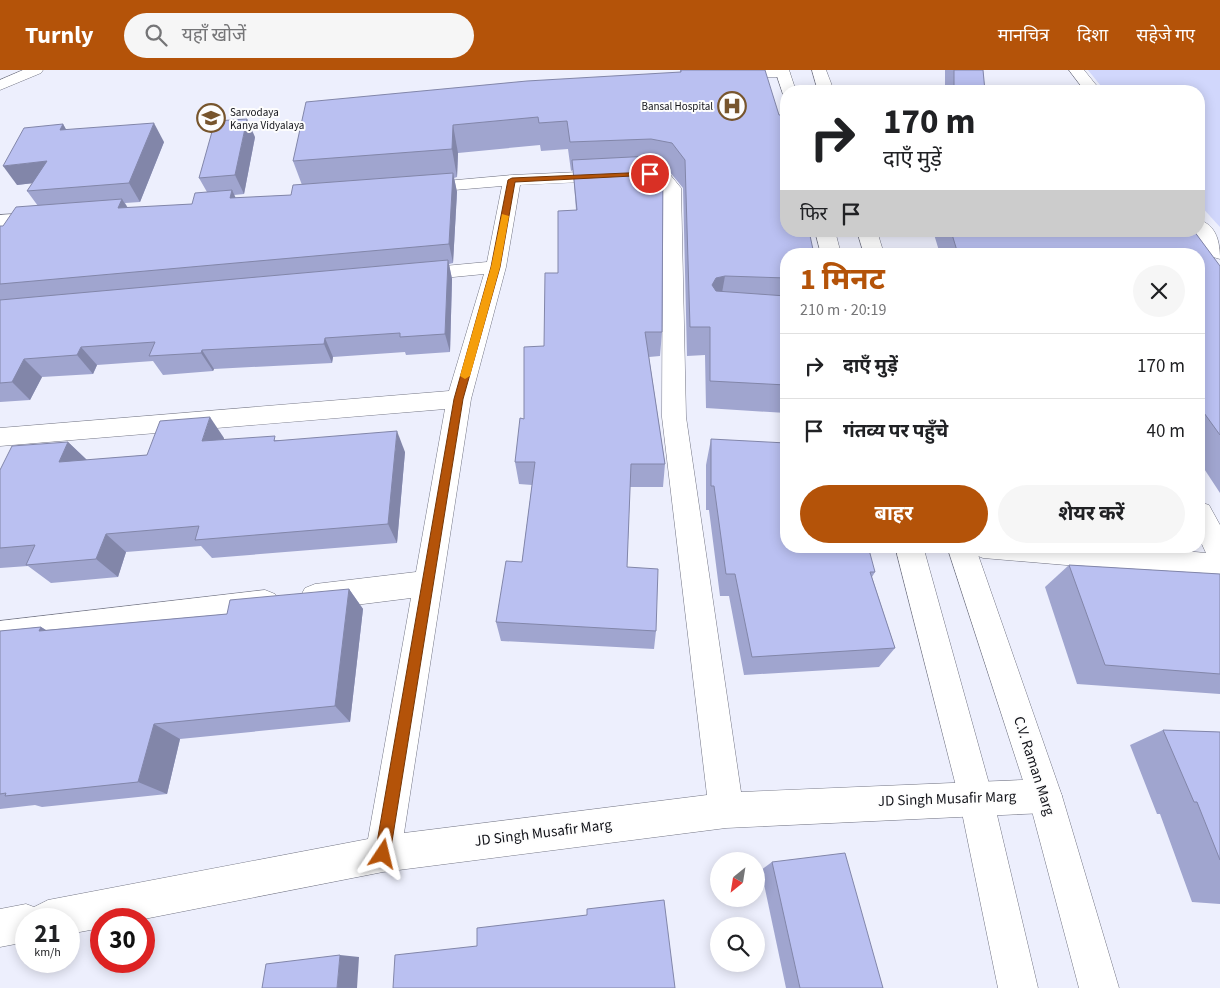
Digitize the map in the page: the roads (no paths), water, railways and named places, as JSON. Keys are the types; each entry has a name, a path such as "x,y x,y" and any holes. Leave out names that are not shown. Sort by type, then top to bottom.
{"street":[{"path":"0,85 36,70"},
{"path":"819,70 824,85"},
{"path":"1076,70 1088,85"},
{"path":"737,73 782,71 786,85"},
{"path":"404,189 512,180 650,174 662,176 672,188 674,416 726,810"},
{"path":"383,854 458,399 496,267 512,180"},
{"path":"0,221 59,216"},
{"path":"1205,234 1220,253"},
{"path":"387,277 496,267"},
{"path":"0,437 458,399"},
{"path":"1205,524 1220,551"},
{"path":"911,553 976,798 1018,988"},
{"name":"C.V. Raman Marg","path":"963,553 1045,796 1099,988"},
{"path":"1066,553 1220,566"},
{"path":"0,635 428,583"},
{"name":"JD Singh Musafir Marg","path":"80,913 383,854 726,810 1045,796"},
{"path":"0,928 15,925"}],"place":[{"name":"Bansal Hospital","path":"732,106"},
{"name":"Sarvodaya Kanya Vidyalaya","path":"211,118"}]}
